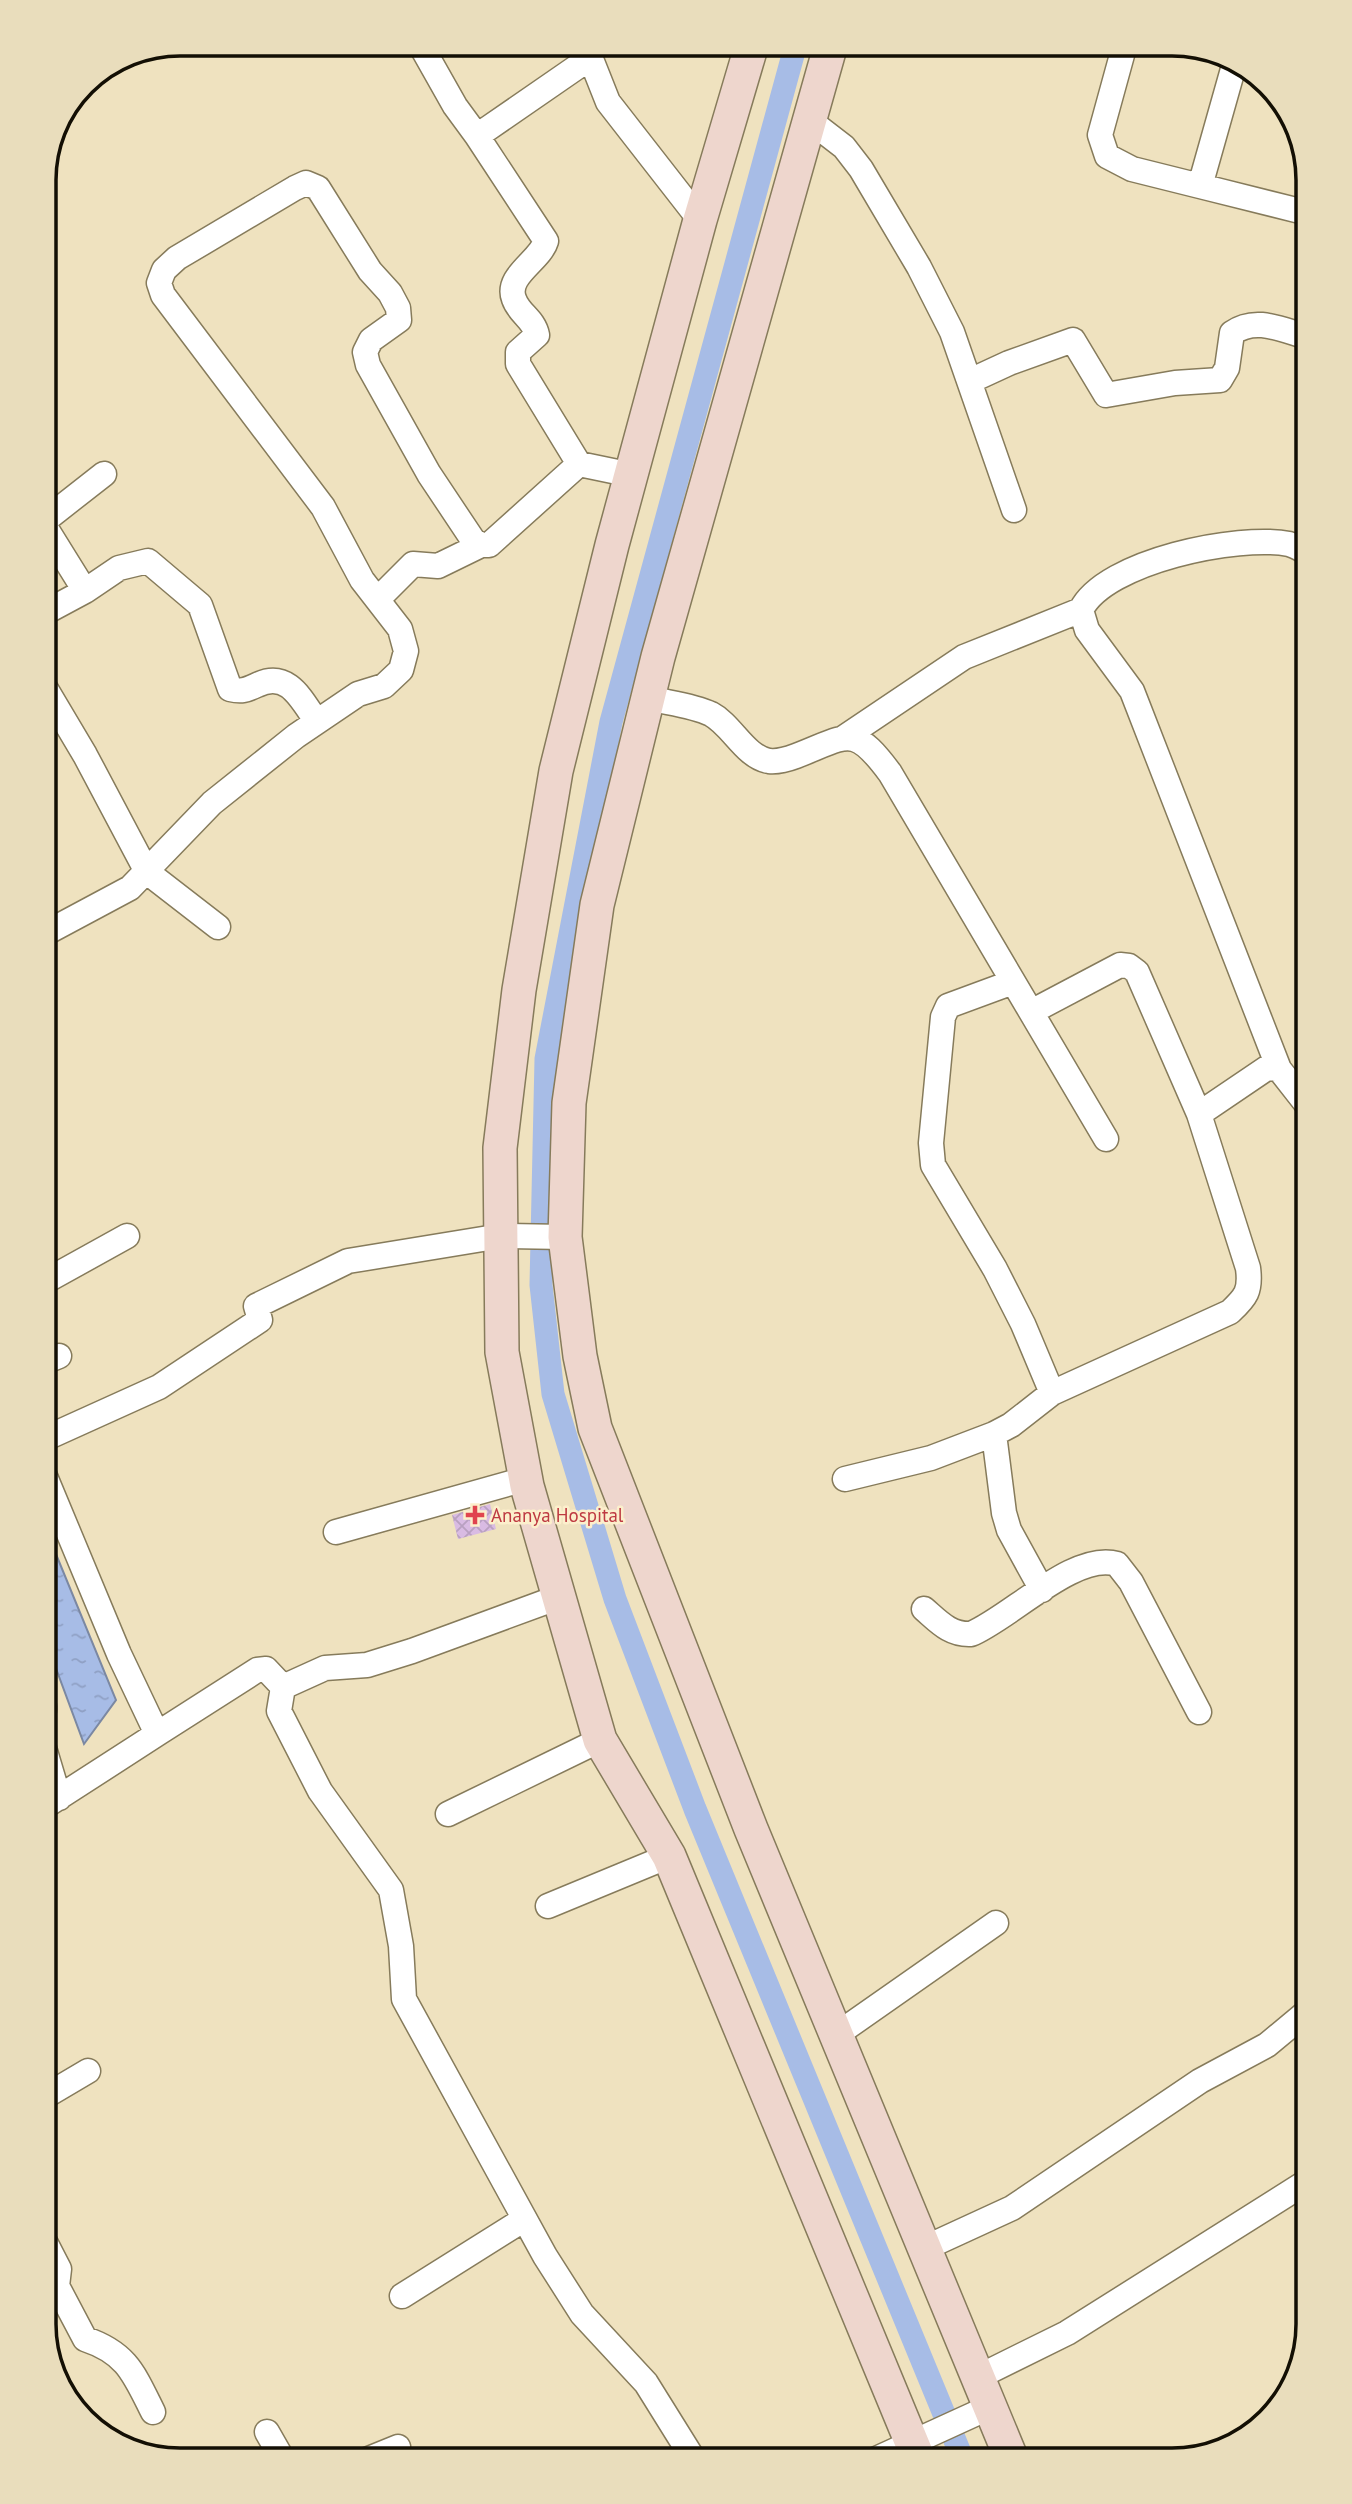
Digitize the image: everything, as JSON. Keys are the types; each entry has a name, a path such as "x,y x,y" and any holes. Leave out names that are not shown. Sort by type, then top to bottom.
{"street":[{"path":"426,56 454,106 547,241 543,251 515,281 512,292 515,304 535,325 537,335 518,352 518,364 579,464 632,475"},
{"path":"477,136 581,56"},
{"path":"589,56 608,102 700,220"},
{"path":"748,56 700,220 632,475 556,771 536,881 519,990 500,1148 509,1236 502,1352 525,1479 600,1740 669,1856 921,2444 1067,2333 1296,2189"},
{"path":"828,56 648,698 597,905 569,1103 560,1237 595,1428 746,1817 925,2248 978,2401 1005,2448"},
{"path":"1122,56 1100,135 1107,156 1132,169 1296,211"},
{"path":"1200,186 1232,72"},
{"path":"809,120 844,147 883,203 952,332 1014,510"},
{"path":"56,928 130,888 212,803 358,694 384,687 401,670 406,651 400,629 362,580 323,507 291,461 200,347 163,295 159,283 164,270 177,258 295,188 306,183 318,188 370,271 398,308 399,320 371,340 365,352 368,365 429,474 473,540 481,545"},
{"path":"970,381 1009,363 1073,340 1106,395 1175,383 1220,380 1227,368 1232,333 1244,324 1258,323 1296,334"},
{"path":"378,599 413,564 438,566 481,545 489,545 579,464"},
{"path":"56,513 104,474"},
{"path":"648,698 712,715 760,758 771,762 789,759 845,737 964,657 1081,610 1093,592 1124,573 1168,555 1265,542 1296,546"},
{"path":"56,543 85,591"},
{"path":"56,607 119,568 148,561 200,605 230,689 243,692 272,679 284,681 297,692 317,722"},
{"path":"1081,610 1087,630 1132,691 1279,1069 1296,1091"},
{"path":"56,706 147,873 218,927"},
{"path":"845,737 857,737 870,747 890,773 1106,1139"},
{"path":"845,1479 931,1458 994,1434 1012,1425 1052,1393 1230,1312 1246,1297 1250,1287 1248,1268 1199,1114 1140,979 1129,966 1120,965 1031,1012"},
{"path":"1013,982 948,1006 943,1017 931,1143 933,1166 995,1269 1023,1324 1052,1393"},
{"path":"1199,1114 1267,1068 1279,1069"},
{"path":"56,1275 127,1236"},
{"path":"56,1434 159,1387 260,1320 256,1306 348,1261 509,1236 560,1237"},
{"path":"994,1434 1004,1513 1009,1530 1042,1590"},
{"path":"337,1532 525,1479"},
{"path":"56,1503 119,1654 158,1734"},
{"path":"925,1609 948,1629 958,1634 971,1634 1042,1590 1096,1562 1118,1564 1199,1712"},
{"path":"283,1687 325,1668 367,1665 412,1651 559,1597"},
{"path":"56,1800 257,1670 266,1669 283,1687"},
{"path":"283,1687 279,1711 320,1791 391,1890 401,1947 404,1999 523,2220 582,2314 646,2382 687,2448"},
{"path":"449,1814 600,1740"},
{"path":"548,1906 669,1856"},
{"path":"836,2035 996,1923"},
{"path":"925,2248 1012,2208 1200,2081 1267,2045 1296,2021"},
{"path":"56,2090 88,2071"},
{"path":"402,2296 523,2220"},
{"path":"56,2263 59,2269 57,2286 85,2339 108,2347 130,2366 153,2412"},
{"path":"267,2432 276,2448"},
{"path":"393,2448 398,2446"}],"water":[{"path":"56,1554 116,1700 84,1744 56,1668"}],"building":[{"path":"490,1504 496,1529 458,1539 452,1515"}],"waterway":[{"path":"793,56 611,722 546,1059 541,1285 553,1394 615,1599 695,1809 958,2448"}],"place":[{"name":"Ananya Hospital","path":"475,1515"}]}
